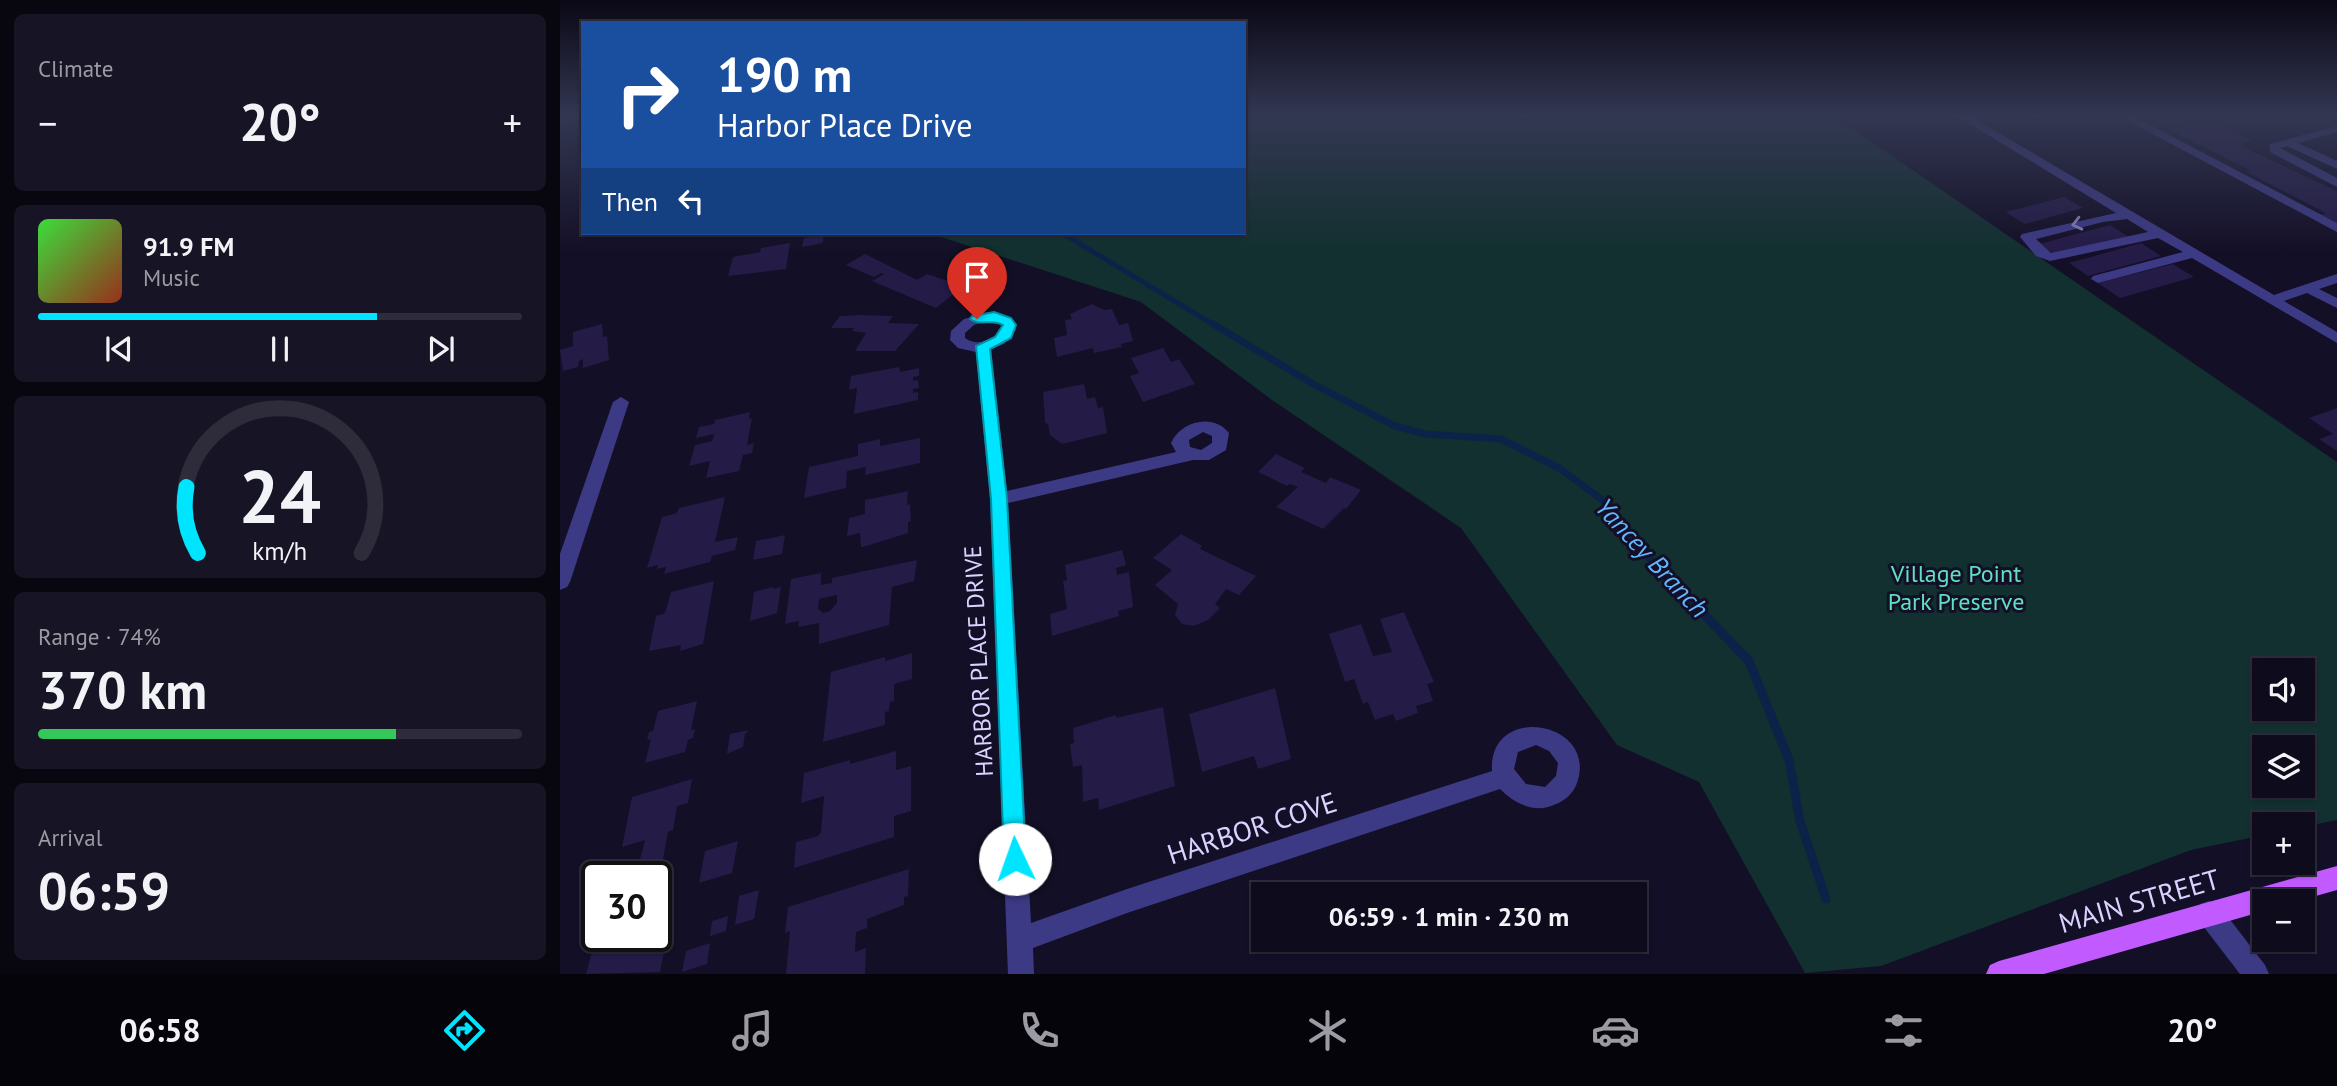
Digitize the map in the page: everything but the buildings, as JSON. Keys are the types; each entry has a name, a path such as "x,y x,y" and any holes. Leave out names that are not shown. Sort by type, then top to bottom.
{"main road":[{"name":"MAIN STREET","path":"1999,974 2337,878"}],"street":[{"path":"2040,161 2337,338"},
{"path":"2211,161 2337,228"},
{"path":"2295,161 2337,183"},
{"path":"2131,215 2103,218 2027,237 2041,253 2050,257 2161,233"},
{"path":"2098,279 2195,253"},
{"path":"2272,300 2337,278"},
{"path":"2308,288 2337,304"},
{"name":"HARBOR PLACE DRIVE","path":"983,346 999,499 1021,974"},
{"path":"560,582 621,402"},
{"path":"999,499 1189,455"},
{"name":"HARBOR COVE","path":"1020,940 1127,901 1505,777"},
{"path":"2209,913 2256,974"}],"green space":[{"name":"Village Point Park Preserve","path":"1246,161 1900,161 2337,462 2337,820 2315,825 2315,812 2252,812 2252,837 2191,850 1881,966 1805,973 1699,782 1617,745 1461,528 1272,400 1141,302 935,235 1246,235"}],"waterway":[{"name":"Yancey Branch","path":"1065,235 1216,326"},
{"name":"Yancey Branch","path":"1213,324 1313,384 1395,426 1425,434 1501,439 1559,468 1608,504 1638,547 1694,604"},
{"name":"Yancey Branch","path":"1692,602 1749,661 1789,760 1800,821 1826,899"}],"route":[{"path":"977,319 994,316 1007,321 1009,325 1006,335 1000,340 983,346 999,499 1015,859"}]}
